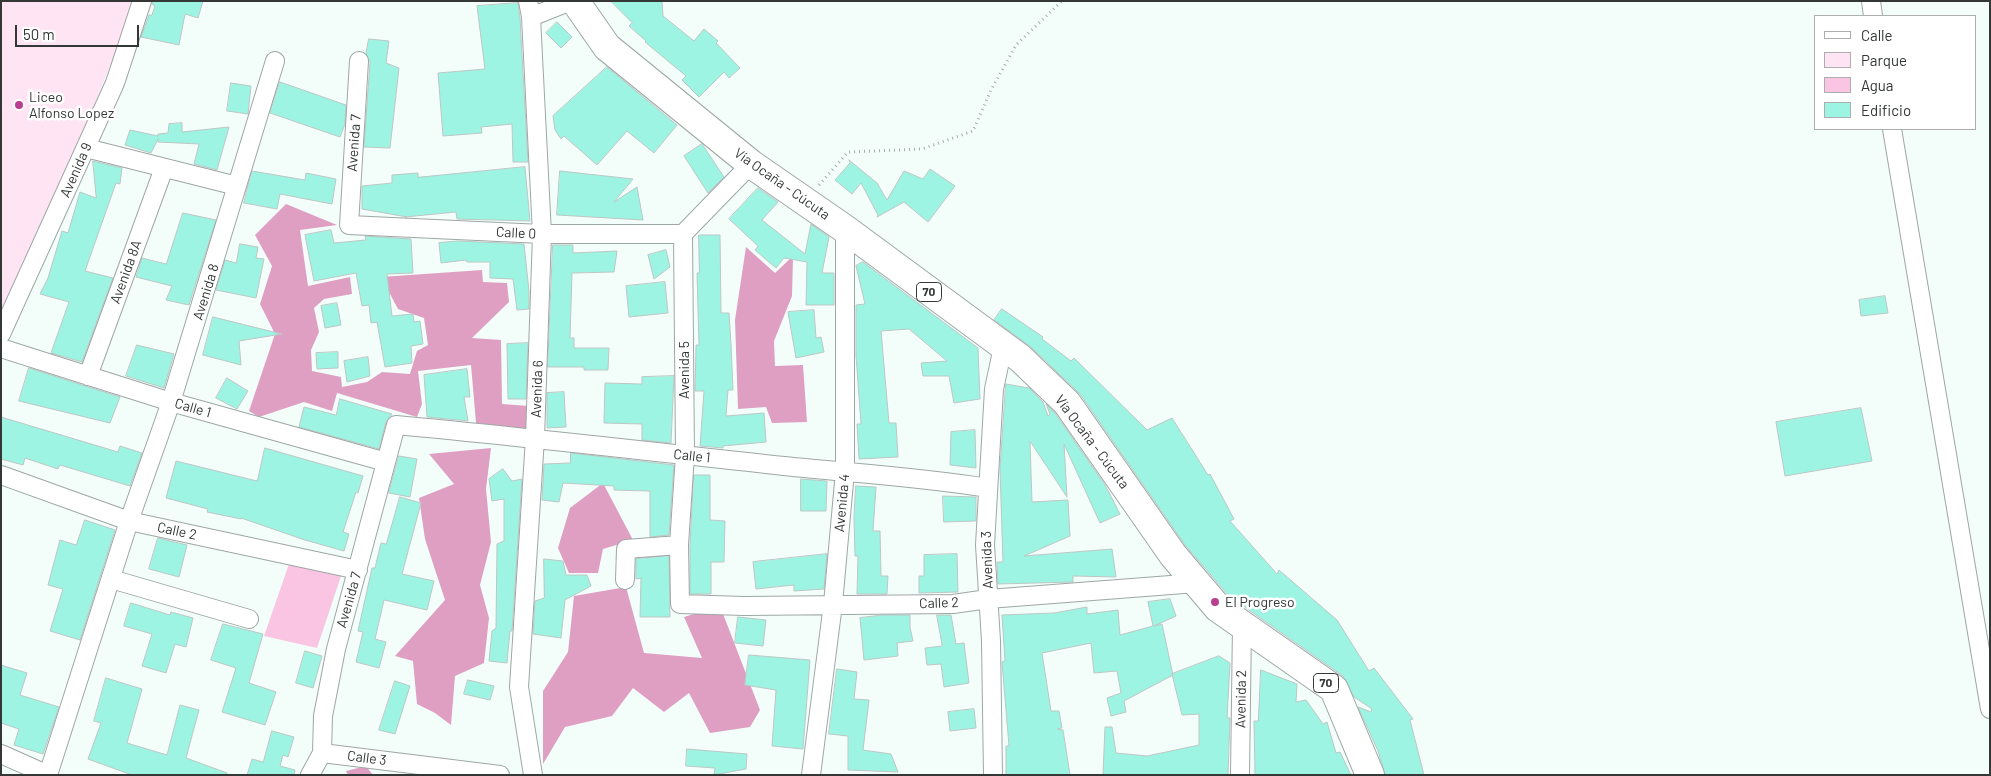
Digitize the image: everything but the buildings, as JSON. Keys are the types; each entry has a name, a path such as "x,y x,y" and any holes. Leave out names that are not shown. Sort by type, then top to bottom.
{"main road":[{"name":"Vía Ocaña - Cúcuta","path":"575,1 607,47 751,164 845,229 1020,358 1067,403 1173,556 1218,608 1334,689 1370,775"}],"street":[{"name":"Avenida 9","path":"1,334 116,83 142,1"},
{"path":"530,9 571,1"},
{"path":"1871,1 1873,15"},
{"name":"Avenida 6","path":"530,9 542,234 535,438 518,687 534,775"},
{"name":"Avenida 8","path":"48,775 129,521 171,402 275,61"},
{"name":"Avenida 7","path":"349,225 359,61"},
{"path":"1892,130 1990,709"},
{"path":"86,148 237,186"},
{"path":"683,234 751,164"},
{"name":"Avenida 8A","path":"88,376 164,168"},
{"name":"Calle 0","path":"349,225 542,234 683,234"},
{"name":"Avenida 4","path":"811,775 833,604 845,472 845,229"},
{"name":"Avenida 5","path":"680,604 679,545 684,455 683,234"},
{"name":"Avenida 3","path":"993,775 986,544 994,389 1003,347"},
{"name":"Calle 1","path":"1,348 171,402 386,462"},
{"name":"Avenida 7","path":"310,775 322,753 323,716 336,649 396,425"},
{"name":"Calle 1","path":"396,425 535,438 845,472 942,480 988,488"},
{"name":"Calle 2","path":"1,475 129,521 358,570"},
{"path":"625,580 626,549 679,545"},
{"path":"111,579 249,619"},
{"name":"Calle 2","path":"680,604 744,606 953,604 988,599 1197,583"},
{"name":"Avenida 2","path":"1240,775 1242,624"},
{"name":"Calle 3","path":"322,753 500,775"},
{"path":"1,754 48,775"}],"path":[{"path":"804,201 848,152 922,149 973,131 990,90 1016,45 1062,1"}],"green space":[{"path":"1,1 136,1 83,133 1,318"}],"shaded area":[{"path":"286,204 337,225 300,230 308,286 350,277 352,294 324,299 314,308 319,332 311,350 312,371 341,377 342,387 367,382 382,372 410,374 417,351 428,345 424,318 398,309 381,277 482,270 483,282 507,283 509,302 472,338 501,340 502,404 529,406 527,429 476,423 471,365 418,371 422,404 417,417 337,393 332,411 304,402 259,417 249,411 275,334 260,304 272,266 255,235"},
{"path":"746,247 775,273 793,256 792,296 774,341 775,366 803,365 807,422 772,423 766,407 738,409 735,320"},
{"path":"491,448 486,489 491,542 480,585 489,618 484,663 455,676 451,725 435,713 417,704 413,661 395,656 445,600 425,539 419,498 454,484 429,454"},
{"path":"603,483 633,540 603,549 598,573 569,573 558,548 570,508"},
{"path":"626,587 644,653 702,658 684,617 720,606 760,710 750,727 710,733 689,693 664,712 633,688 612,716 565,727 543,764 543,691 568,652 574,596"},
{"path":"366,766 373,775 348,775 346,771"}],"water":[{"path":"289,564 341,576 317,648 264,636"}],"place":[{"name":"Liceo Alfonso Lopez","path":"19,105"},
{"name":"El Progreso","path":"1215,602"}]}
